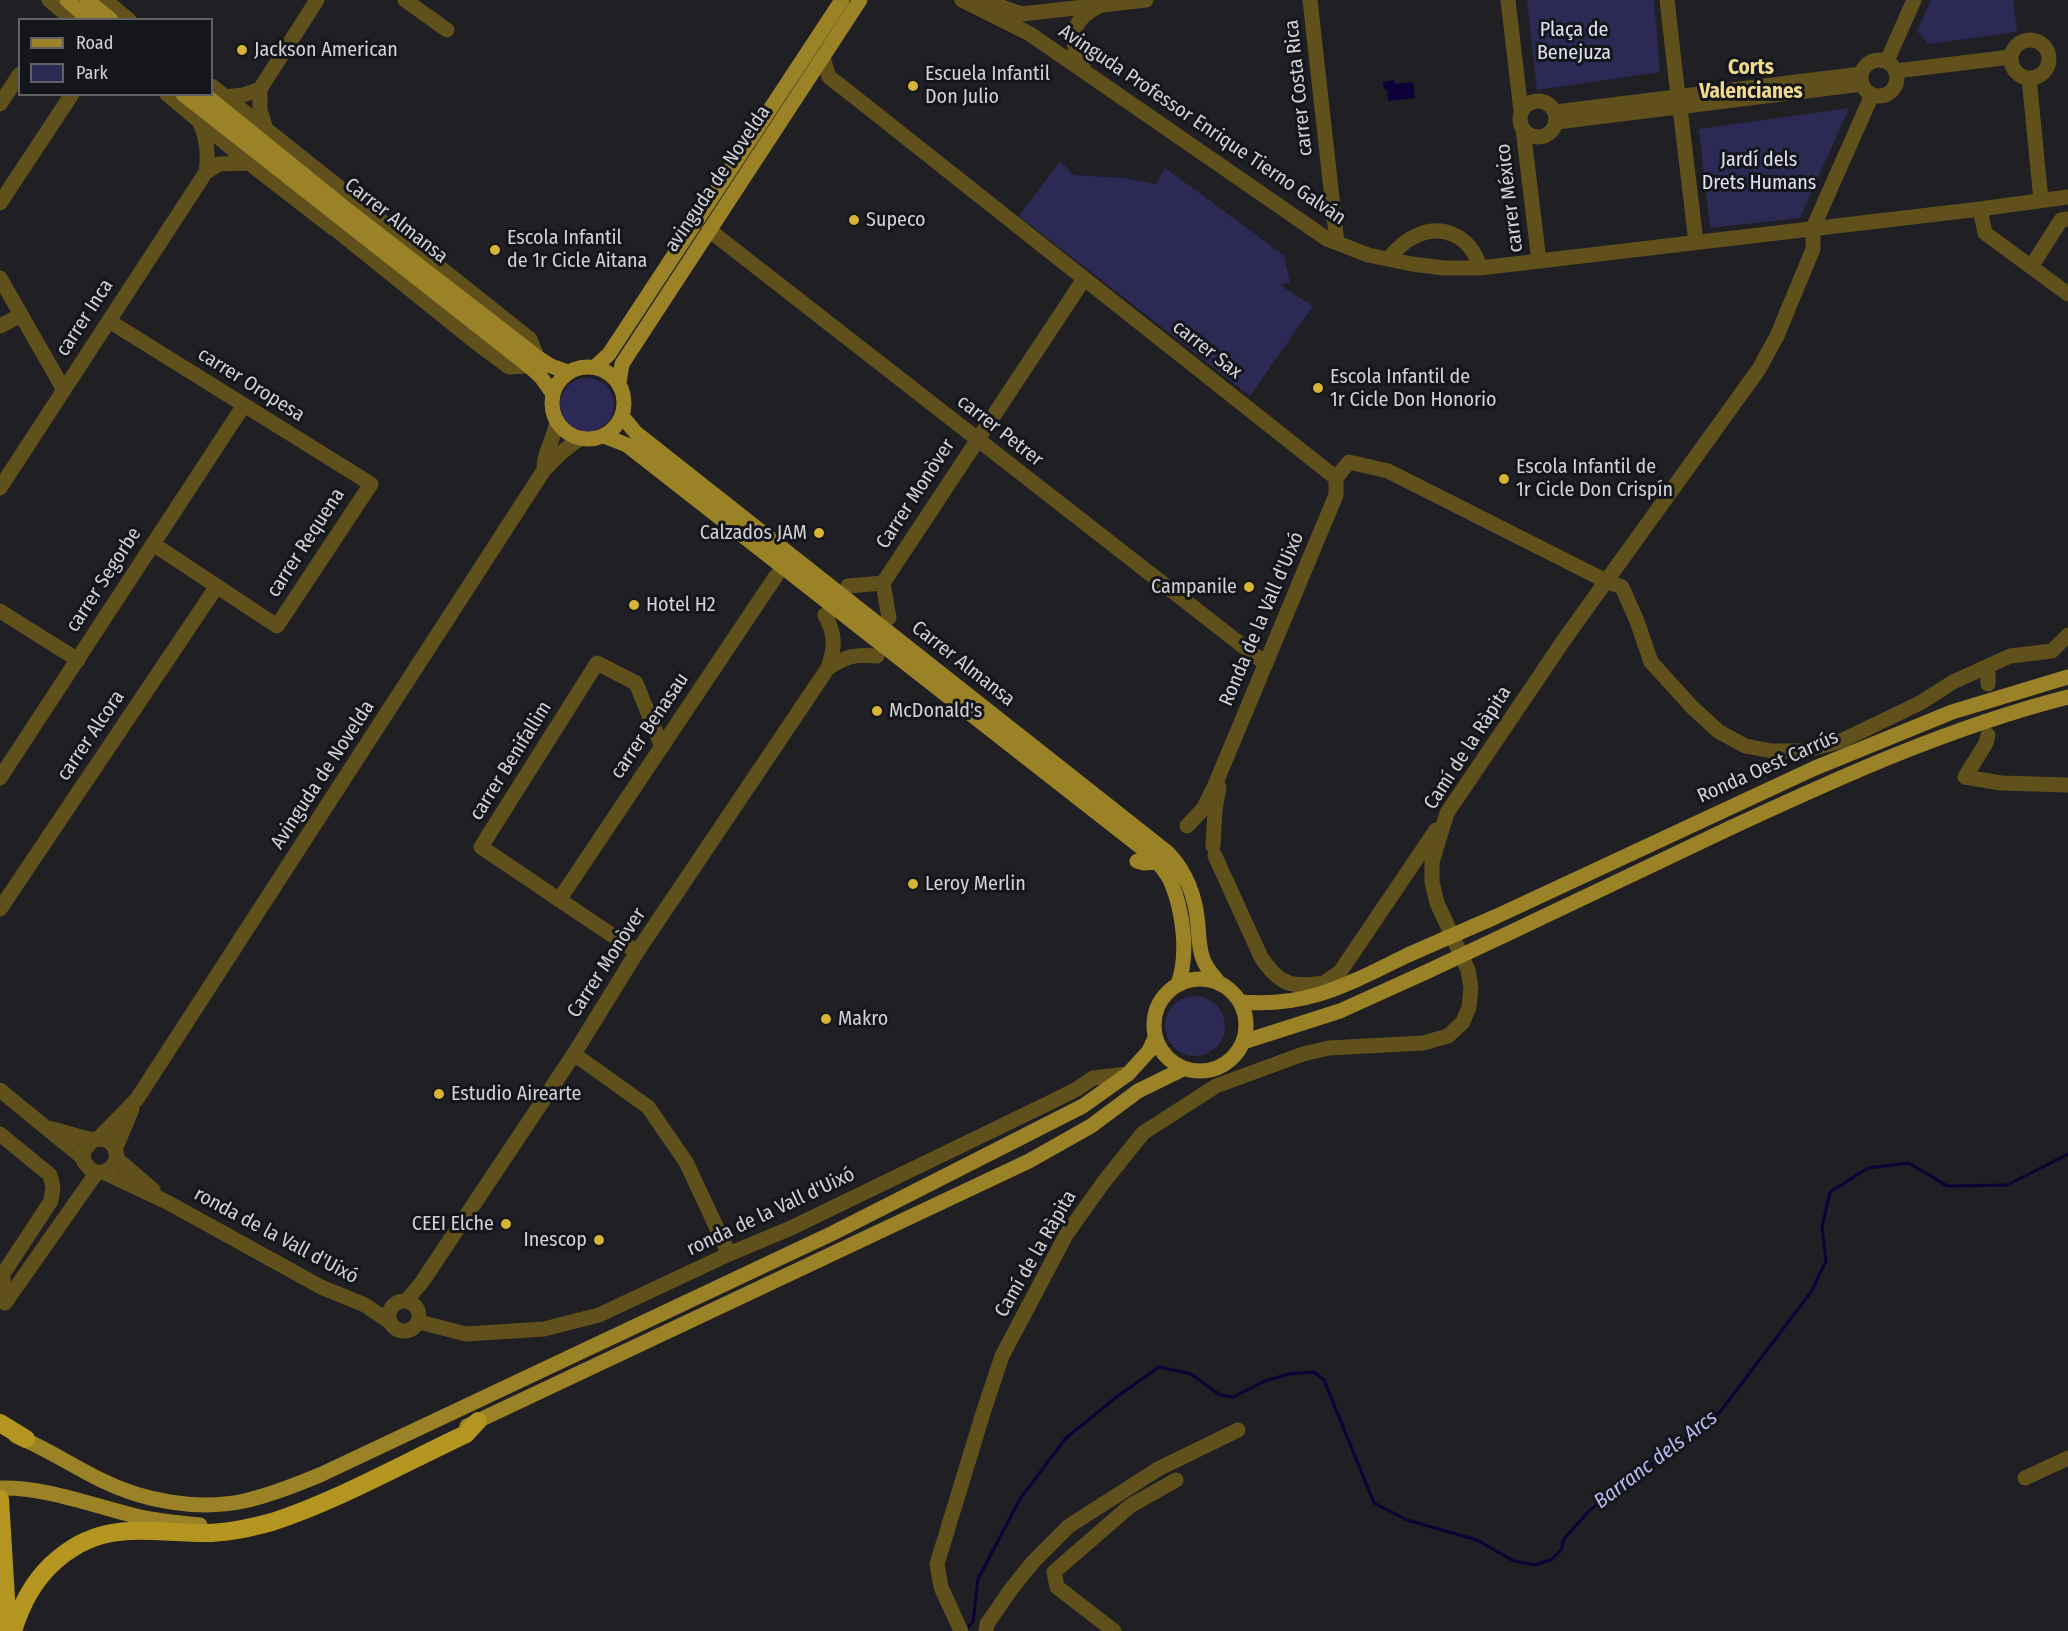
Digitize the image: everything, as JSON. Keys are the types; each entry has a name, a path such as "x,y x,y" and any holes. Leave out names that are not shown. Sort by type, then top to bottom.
{"highway":[{"path":"14,1631 24,1602 42,1574 78,1544 94,1536 136,1530 206,1533 240,1531 271,1522 344,1493 466,1434 478,1421"},
{"path":"0,1423 26,1439"},
{"path":"4,1491 8,1631"}],"main road":[{"path":"87,0 109,18"},
{"name":"avinguda de Novelda","path":"595,367 609,354 842,0"},
{"name":"avinguda de Novelda","path":"619,383 622,364 860,0"},
{"path":"61,10 84,18"},
{"path":"186,96 323,205 533,362 553,394"},
{"name":"Carrer Almansa","path":"206,96 533,362 568,372"},
{"path":"584,367 595,367 609,373 619,383 624,401 622,416 615,428 604,436 590,440 579,439 567,432 557,421 552,409 553,394 557,383 568,372 584,367"},
{"name":"Carrer Almansa","path":"622,416 636,434 1168,854 1186,876 1197,914 1202,958 1219,983"},
{"name":"Carrer Almansa","path":"604,436 627,445 1132,840 1157,862 1170,881 1179,910 1183,944 1179,984"},
{"name":"Ronda Oest Carrús","path":"1276,1003 1314,997 1350,983 1815,768 1870,745 1952,712 2068,677"},
{"name":"Ronda Oest Carrús","path":"1243,1042 1340,1011 1813,789 1981,722 2068,697"},
{"path":"1137,861 1157,862"},
{"path":"1198,979 1219,983 1231,991 1240,1002 1245,1015 1246,1029 1243,1042 1236,1055 1212,1071 1197,1072 1183,1069 1170,1062 1161,1051 1155,1038 1153,1025 1155,1012 1168,991 1179,984 1198,979"},
{"path":"1240,1002 1276,1003 1319,986"},
{"path":"0,1429 26,1439 102,1481 141,1496 183,1503 211,1504 243,1502 284,1490 710,1292 885,1207 1083,1106 1128,1074 1149,1051 1155,1038"},
{"path":"4,1491 74,1498 147,1518 201,1526 231,1524 268,1516 306,1503 1029,1161 1091,1126 1138,1092 1183,1069"}],"street":[{"path":"105,0 127,18"},
{"path":"266,130 260,110 260,89 317,0"},
{"path":"405,0 447,30"},
{"name":"Avinguda Professor Enrique Tierno Galván","path":"962,0 1022,29 1085,70 1327,239 1368,255 1412,264 1444,268 1480,268 2068,197"},
{"path":"983,0 1022,14 1146,0"},
{"name":"carrer Costa Rica","path":"1310,0 1337,243"},
{"path":"1508,0 1521,111 1520,120 1523,129 1531,135 1540,137 1549,134 1556,117"},
{"path":"1667,0 1696,242"},
{"path":"1556,117 1679,102 1865,84 1887,94 1894,88 1894,71 1914,0"},
{"path":"1085,70 1074,51 1075,29 1088,12 1100,6"},
{"path":"2031,40 2042,45 2048,54 2048,66 2040,75 2029,78 2017,73 2012,61 2014,48 2021,42 2031,40"},
{"name":"carrer Sax","path":"823,58 829,76 837,84 1336,478"},
{"path":"1865,84 1865,66 1877,59 1894,71 2012,61"},
{"path":"0,104 18,77"},
{"path":"2029,78 2041,200"},
{"name":"Camí de la Ràpita","path":"962,1631 941,1587 937,1564 1002,1356 1066,1235 1143,1133 1216,1086 1303,1054 1329,1048 1423,1043 1448,1036 1463,1022 1469,1007 1471,988 1468,970 1437,903 1432,882 1432,862 1448,813 1566,637 1759,369 1777,336 1813,249 1813,228 1865,84"},
{"path":"169,96 249,164 509,367 533,362 530,339 213,87"},
{"path":"225,97 243,95 260,89"},
{"path":"0,203 71,96"},
{"path":"1521,111 1527,104 1539,100 1549,104 1556,117"},
{"path":"200,123 205,135 208,157 206,172"},
{"name":"carrer México","path":"1523,129 1539,261"},
{"path":"206,172 219,164 249,164"},
{"name":"carrer Inca","path":"0,488 206,172"},
{"path":"332,181 346,209"},
{"path":"323,205 335,229"},
{"path":"1980,209 1985,233 2068,294"},
{"path":"2031,267 2061,220 2068,219"},
{"name":"carrer Petrer","path":"709,230 1266,664"},
{"path":"1389,258 1411,238 1436,231 1460,237 1477,257 1480,268"},
{"path":"0,278 64,390"},
{"name":"Carrer Monòver","path":"883,583 1084,279"},
{"path":"0,326 21,315"},
{"name":"carrer Oropesa","path":"109,321 370,484"},
{"name":"carrer Segorbe","path":"0,778 244,405"},
{"name":"Avinguda de Novelda","path":"544,470 544,462 553,440 557,421"},
{"name":"Avinguda de Novelda","path":"135,1101 544,470 579,439"},
{"path":"1336,478 1349,462 1388,471 1622,587 1651,662 1692,707 1718,731 1745,746 1772,751 1803,751 1841,741 1920,704 1953,682 2010,656 2052,651 2068,635"},
{"name":"Ronda de la Vall d'Uixó","path":"1186,826 1203,808 1219,775 1336,495 1336,478"},
{"name":"carrer Requena","path":"217,586 277,626 370,484"},
{"path":"153,544 217,586"},
{"name":"carrer Benasau","path":"559,900 776,576"},
{"path":"848,586 883,583 889,618"},
{"name":"carrer Alcora","path":"0,909 217,586"},
{"path":"0,611 78,660"},
{"name":"Carrer Monòver","path":"401,1309 422,1282 574,1054 637,952 828,668 834,640 833,630 825,615"},
{"name":"Carrer Monòver","path":"828,668 846,657 858,654 877,656"},
{"name":"carrer Benifallim","path":"637,952 481,848 597,663 636,683 662,747"},
{"path":"1988,666 1988,684"},
{"path":"1988,735 1986,743 1965,777 2001,783 2068,785"},
{"name":"Ronda de la Vall d'Uixó","path":"1219,775 1214,851 1261,957 1270,972 1284,982 1303,986 1319,986"},
{"path":"1319,986 1340,972 1448,813"},
{"path":"1403,880 1416,881 1427,889 1437,903"},
{"path":"574,1054 648,1107 686,1162 729,1254"},
{"name":"ronda de la Vall d'Uixó","path":"419,1322 466,1334 544,1329 599,1315 729,1254 791,1228 1049,1103 1093,1078 1128,1074"},
{"name":"ronda de la Vall d'Uixó","path":"0,1090 93,1167 167,1202 321,1287 365,1305 401,1309"},
{"path":"2,1309 70,1210 93,1167 86,1147 135,1101"},
{"path":"93,1167 111,1168 135,1101"},
{"name":"ronda de la Vall d'Uixó","path":"48,1128 95,1140"},
{"path":"0,1134 50,1176 53,1187 51,1201 3,1274 2,1309"},
{"path":"95,1140 109,1142 116,1154"},
{"name":"ronda de la Vall d'Uixó","path":"116,1154 167,1202"},
{"path":"401,1309 420,1315 415,1328 406,1332 396,1330 401,1309"},
{"path":"986,1631 987,1624 1012,1588 1033,1562 1069,1526 1158,1469 1238,1430"},
{"path":"2025,1478 2068,1458"},
{"path":"1114,1631 1057,1587 1054,1572 1130,1506 1176,1480"}],"green space":[{"name":"Plaça de Benejuza","path":"1527,0 1654,0 1660,72 1537,90"},
{"path":"1931,0 2013,0 2017,32 1928,44 1917,31"},
{"name":"Jardí dels Drets Humans","path":"1849,108 1800,218 1710,228 1699,129"},
{"path":"1060,161 1074,175 1124,178 1156,184 1165,168 1284,255 1290,282 1280,285 1313,306 1250,396 1019,216"},
{"path":"582,378 592,378 602,382 610,390 614,405 610,420 602,428 592,432 582,432 572,428 564,420 560,410 560,400 564,390 572,382"},
{"path":"1195,996 1212,1001 1220,1009 1225,1026 1220,1043 1212,1051 1195,1056 1178,1051 1170,1043 1165,1026 1170,1009 1178,1001"}],"shaded area":[{"path":"1394,80 1395,84 1413,82 1415,98 1388,101 1387,90 1384,89 1383,82"}],"waterway":[{"name":"Barranc dels Arcs","path":"965,1630 973,1622 978,1579 1020,1499 1065,1439 1115,1398 1159,1367 1191,1374 1220,1395 1233,1397 1265,1381 1289,1374 1314,1372 1324,1380 1374,1503 1407,1520 1477,1540 1514,1561 1535,1565 1552,1559 1561,1550 1564,1539 1587,1513 1621,1483 1663,1457 1720,1412 1811,1292 1826,1261 1822,1227 1830,1192 1868,1168 1909,1163 1947,1186 2007,1185 2068,1154"}],"place":[{"name":"Jackson American","path":"242,50"},
{"name":"Escuela Infantil Don Julio","path":"913,86"},
{"name":"Supeco","path":"854,220"},
{"name":"Escola Infantil de 1r Cicle Aitana","path":"495,250"},
{"name":"Escola Infantil de 1r Cicle Don Honorio","path":"1318,388"},
{"name":"Escola Infantil de 1r Cicle Don Crispín","path":"1504,479"},
{"name":"Calzados JAM","path":"819,533"},
{"name":"Campanile","path":"1249,587"},
{"name":"Hotel H2","path":"634,605"},
{"name":"McDonald's","path":"877,711"},
{"name":"Leroy Merlin","path":"913,884"},
{"name":"Makro","path":"826,1019"},
{"name":"Estudio Airearte","path":"439,1094"},
{"name":"CEEI Elche","path":"506,1224"},
{"name":"Inescop","path":"599,1240"}],"district":[{"name":"Corts Valencianes","path":"1751,80"}]}
